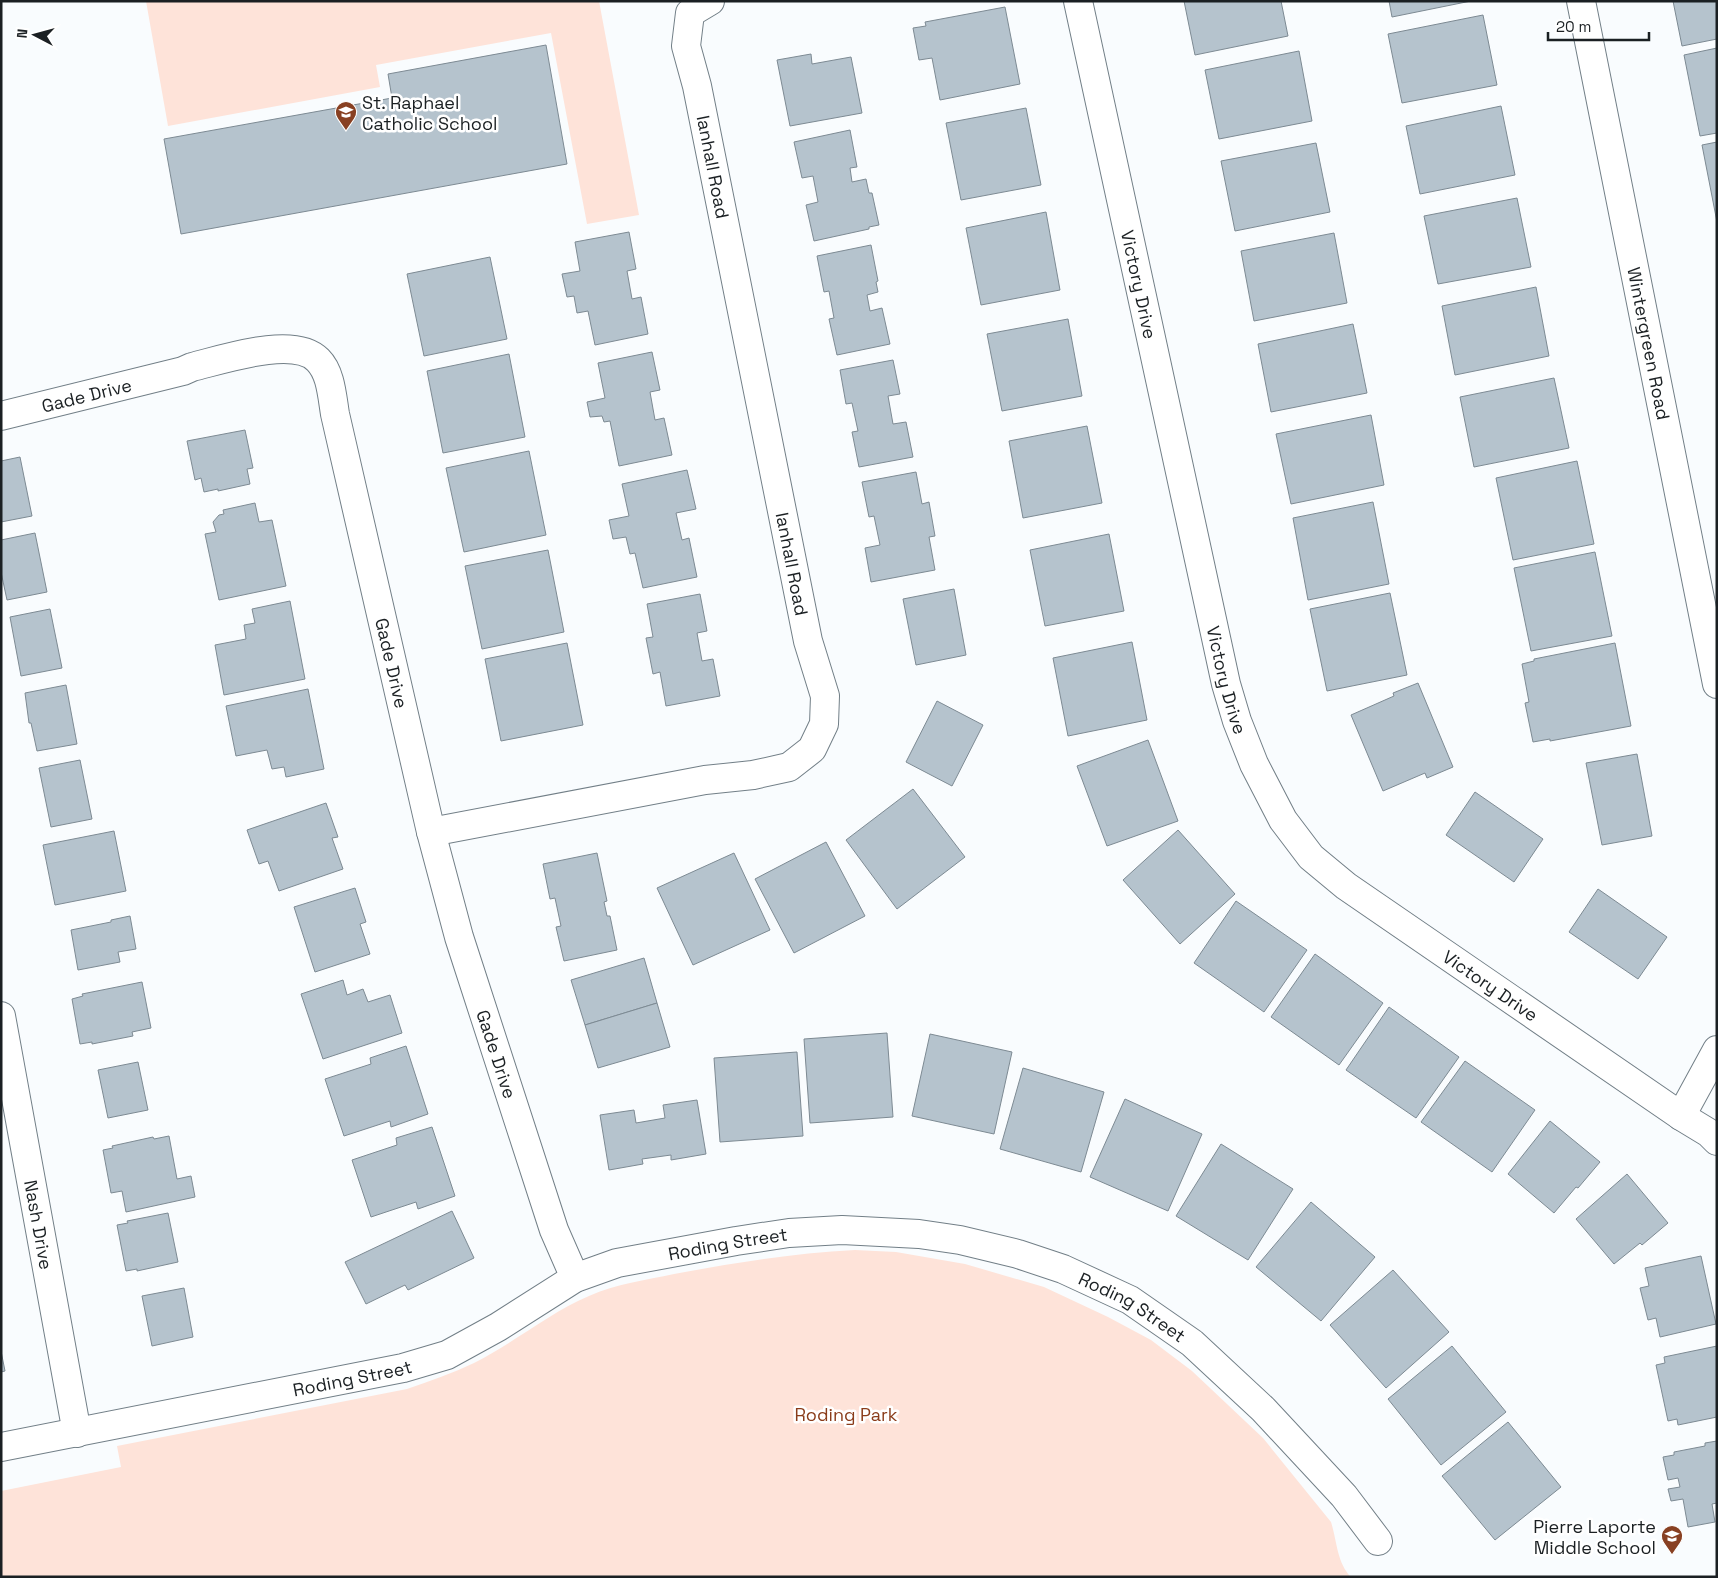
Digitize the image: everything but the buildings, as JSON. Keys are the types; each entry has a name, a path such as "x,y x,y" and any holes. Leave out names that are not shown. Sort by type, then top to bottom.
{"street":[{"name":"Ianhall Road","path":"431,832 705,780 753,775 789,767 812,749 824,724 825,696 808,641 699,96 686,46 690,13 710,1"},
{"name":"Victory Drive","path":"1078,1 1226,684 1237,721 1254,764 1283,820 1311,857 1346,886 1681,1116 1709,1133 1717,1141"},
{"name":"Wintergreen Road","path":"1581,1 1717,684"},
{"name":"Gade Drive","path":"1,416 252,351 294,350 309,354 318,360 328,375 335,414 431,832 459,937 554,1230 574,1278"},
{"name":"Nash Drive","path":"1,1016 77,1433"},
{"path":"1681,1116 1717,1050"},
{"name":"Roding Street","path":"1,1447 375,1374 447,1355 498,1327 574,1278 617,1263 736,1241 788,1234 842,1230 919,1234 960,1240 1018,1254 1063,1269 1130,1300 1192,1343 1263,1409 1344,1496 1378,1541"}],"green space":[{"path":"146,1 599,1 639,215 587,224 551,33 376,65 380,87 168,126"},
{"name":"Roding Park","path":"855,1250 896,1252 965,1264 1044,1287 1108,1317 1151,1340 1192,1371 1263,1438 1331,1522 1340,1558 1351,1577 1,1577 1,1491 121,1467 117,1446 407,1389 450,1374 474,1363 574,1303 620,1285 742,1262 809,1253"}],"place":[{"name":"St. Raphael Catholic School","path":"346,131"},
{"name":"Pierre Laporte Middle School","path":"1672,1555"}]}
